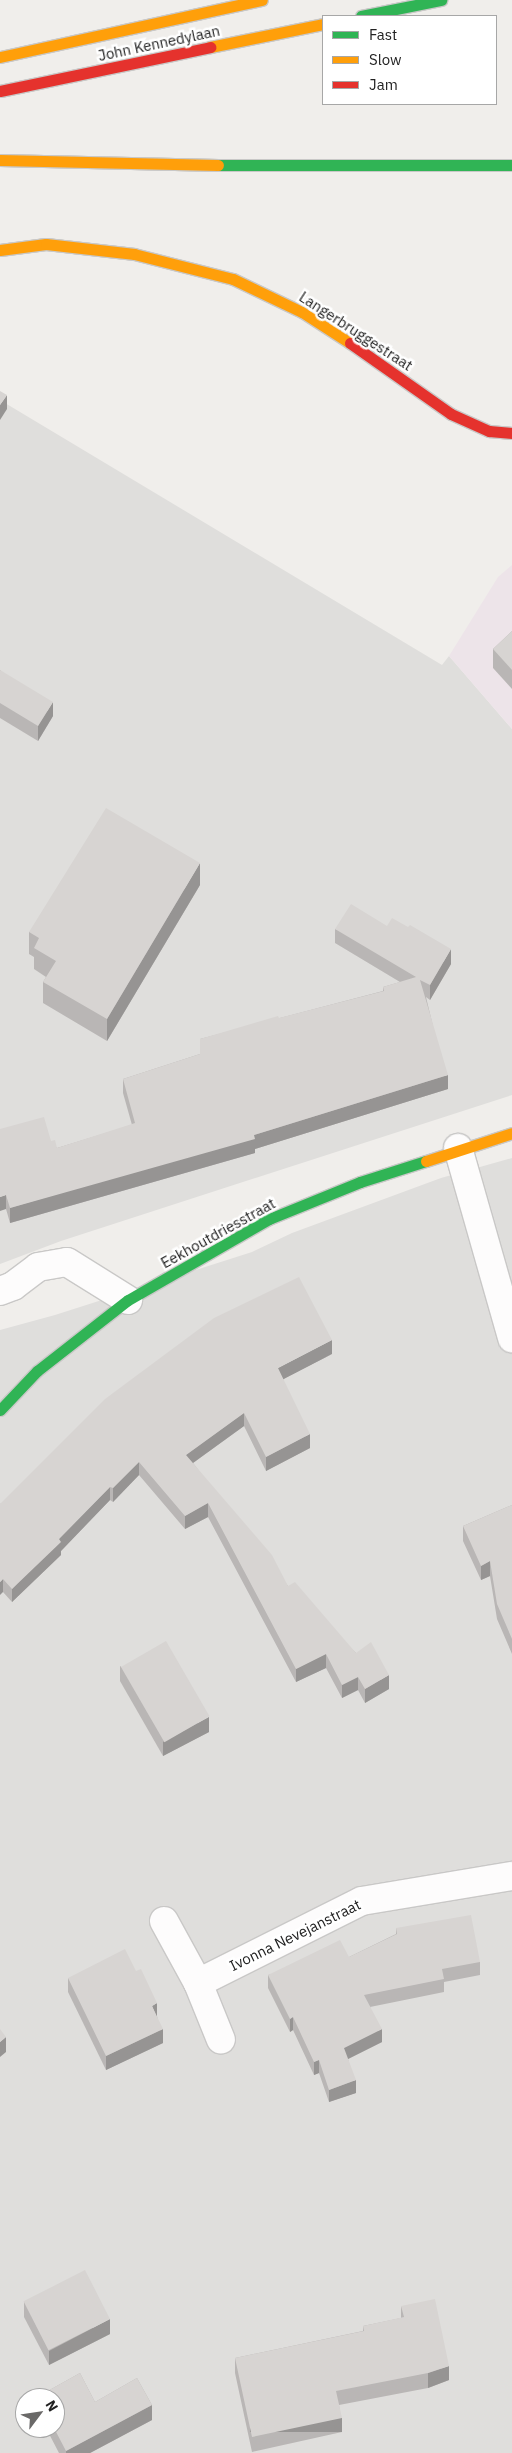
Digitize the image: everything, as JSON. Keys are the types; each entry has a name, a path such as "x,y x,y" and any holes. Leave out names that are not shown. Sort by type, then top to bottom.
{"main road":[{"name":"John Kennedylaan","path":"0,57 262,0"},
{"path":"366,15 440,0"},
{"name":"John Kennedylaan","path":"0,91 322,24"},
{"path":"0,160 184,165 512,165"},
{"name":"Langerbruggestraat","path":"0,250 46,244 134,254 233,279 302,312 376,360 451,414 490,431 512,433"},
{"name":"Eekhoutdriesstraat","path":"0,1410 37,1371 128,1300 269,1219 458,1148 512,1133"}],"street":[{"path":"458,1148 512,1338"},
{"path":"0,1291 13,1286 38,1267 67,1262 128,1300"},
{"name":"Ivonna Nevejanstraat","path":"198,1983 362,1901 512,1876"},
{"path":"164,1921 198,1983 221,2040"}],"shaded area":[{"path":"0,400 442,665 449,656 512,729 512,1095 61,1241 0,1264"},
{"path":"512,565 512,729 449,656 498,577"},
{"path":"512,1158 512,2453 0,2453 0,1330 55,1315 252,1252 292,1233 441,1178"}],"building":[{"path":"0,391 7,395 0,405"},
{"path":"512,631 512,670 493,649"},
{"path":"0,670 53,702 38,726 0,703"},
{"path":"106,808 200,863 107,1019 43,982 56,961 34,948 39,938 29,932"},
{"path":"351,904 387,926 392,918 408,927 410,925 451,949 430,985 420,980 448,1075 254,1135 255,1139 10,1208 6,1195 0,1197 0,1129 44,1117 51,1141 55,1140 57,1148 135,1123 123,1079 200,1054 200,1039 278,1016 279,1018 384,991 383,987 416,977 335,929"},
{"path":"299,1277 332,1340 278,1368 310,1434 266,1457 244,1413 186,1455 272,1555 288,1586 295,1582 356,1653 371,1642 389,1675 365,1689 358,1677 342,1685 326,1654 296,1669 208,1503 185,1516 139,1462 113,1488 110,1487 59,1539 61,1542 12,1589 3,1579 0,1582 0,1504 105,1399 214,1318"},
{"path":"512,1505 512,1639 497,1604 490,1561 481,1566 463,1526"},
{"path":"166,1641 210,1716 164,1742 121,1667"},
{"path":"471,1915 480,1962 442,1969 444,1979 364,1995 382,2029 344,2048 356,2080 329,2090 319,2060 314,2062 293,2017 290,2019 268,1975 340,1940 349,1957 397,1934 396,1928"},
{"path":"125,1949 136,1971 141,1969 157,2003 152,2006 163,2029 106,2056 68,1978"},
{"path":"0,2029 6,2037 0,2042"},
{"path":"85,2270 110,2319 48,2350 24,2301"},
{"path":"435,2299 449,2366 428,2373 336,2391 342,2418 252,2437 235,2358 364,2331 363,2326 404,2317 401,2306"},
{"path":"80,2373 95,2402 137,2378 152,2405 66,2451 59,2438 65,2438 65,2388 53,2388"}],"traffic: fast":[{"path":"366,15 441,0"},
{"path":"218,165 512,165"},
{"path":"0,1410 37,1371 128,1300 269,1219 360,1182 426,1161"}],"traffic: slow":[{"path":"0,57 262,0"},
{"path":"210,47 322,24"},
{"path":"0,160 218,165"},
{"path":"0,250 46,244 134,254 233,279 302,312 350,343"},
{"path":"426,1161 512,1133"}],"traffic: jam":[{"path":"0,91 210,47"},
{"path":"350,343 451,414 489,431 512,433"}]}
